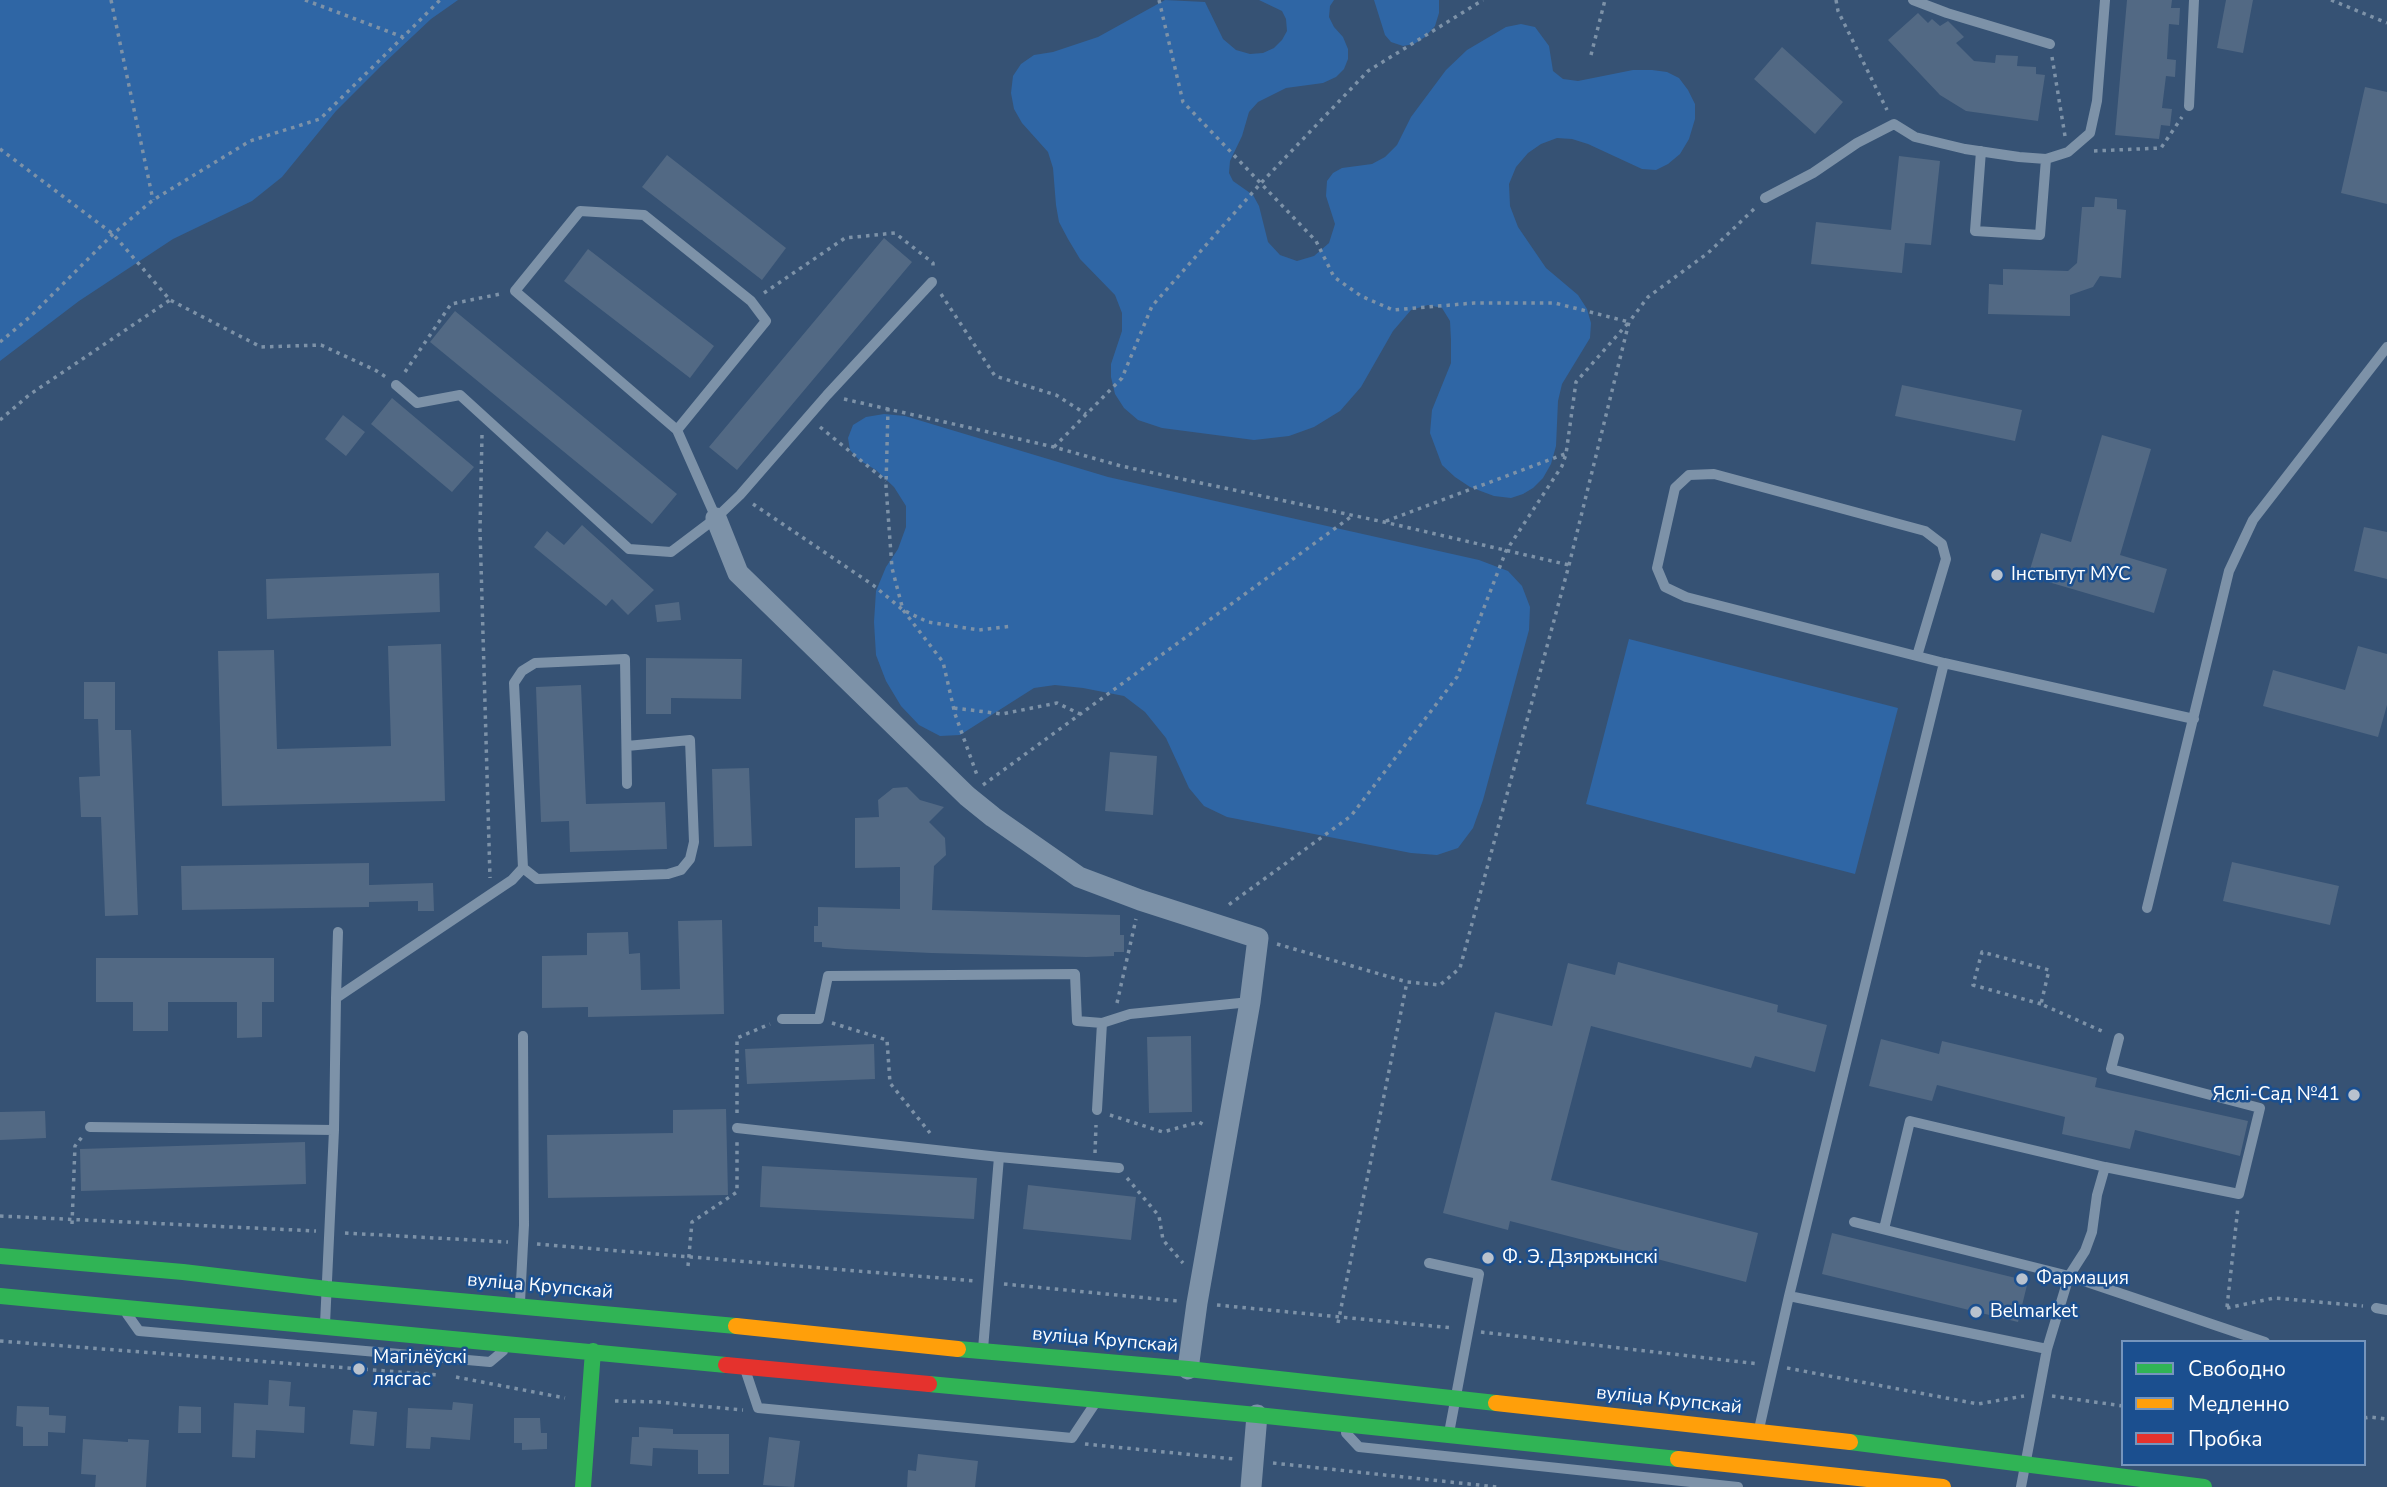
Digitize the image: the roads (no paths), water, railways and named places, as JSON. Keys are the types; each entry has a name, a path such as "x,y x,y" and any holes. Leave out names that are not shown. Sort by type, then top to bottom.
{"main road":[{"name":"вуліца Крупскай","path":"0,1256 983,1352 1188,1369 2025,1462 2204,1487"},
{"path":"0,1296 1097,1399 1942,1487"},
{"path":"583,1487 593,1351"}],"street":[{"path":"716,518 738,573 967,796 993,817 1079,877 1258,939 1250,1002 1188,1369"},
{"path":"1251,1487 1257,1415"}],"lane":[{"path":"1913,0 2050,44"},
{"path":"1765,198 1813,173 1857,143 1894,124 1915,137 1981,151 2046,159 2068,152 2090,133 2099,89 2105,0"},
{"path":"2189,106 2194,0"},
{"path":"1981,151 1975,231 2040,234 2046,159"},
{"path":"677,430 766,321 751,301 644,215 580,211 515,291 677,430 716,518"},
{"path":"397,385 416,403 460,395 629,549 671,552 716,518 740,495 827,395 932,282"},
{"path":"2147,908 2229,571 2253,520 2387,347"},
{"path":"1917,656 1946,559 1942,544 1925,531 1714,474 1689,475 1675,488 1657,568 1665,587 1686,597 1944,663 2194,719"},
{"path":"336,998 512,880 523,867 514,683 522,671 535,663 625,659 627,784"},
{"path":"1759,1432 1789,1296 1944,663"},
{"path":"523,867 537,879 668,874 681,870 690,859 694,842 690,740 627,746"},
{"path":"325,1328 331,1232 338,932"},
{"path":"782,1019 819,1019 828,976 1075,974 1077,1021 1102,1023 1130,1014 1250,1002"},
{"path":"1097,1110 1102,1023"},
{"path":"520,1306 523,1243 523,1036"},
{"path":"1884,1229 1910,1121 2105,1167 2239,1194 2260,1108 2111,1069 2119,1038"},
{"path":"90,1128 334,1130"},
{"path":"737,1128 1119,1168"},
{"path":"983,1352 999,1157"},
{"path":"2021,1487 2047,1349 2068,1276 2085,1251 2092,1232 2097,1195 2105,1167"},
{"path":"1854,1222 2068,1276 2259,1340"},
{"path":"1429,1263 1479,1274 1449,1436"},
{"path":"1789,1296 2047,1349"},
{"path":"122,1306 139,1331 490,1362 511,1345"},
{"path":"744,1366 758,1408 1072,1438 1097,1399"},
{"path":"1337,1423 1359,1447 1738,1487"},
{"path":"1773,1482 1790,1471"}],"place":[{"name":"Інстытут МУС","path":"1997,575"},
{"name":"Яслі-Сад №41","path":"2354,1095"},
{"name":"Ф. Э. Дзяржынскі","path":"1488,1258"},
{"name":"Фармация","path":"2022,1279"},
{"name":"Belmarket","path":"1976,1312"},
{"name":"Магілёўскі лясгас","path":"359,1369"}]}
